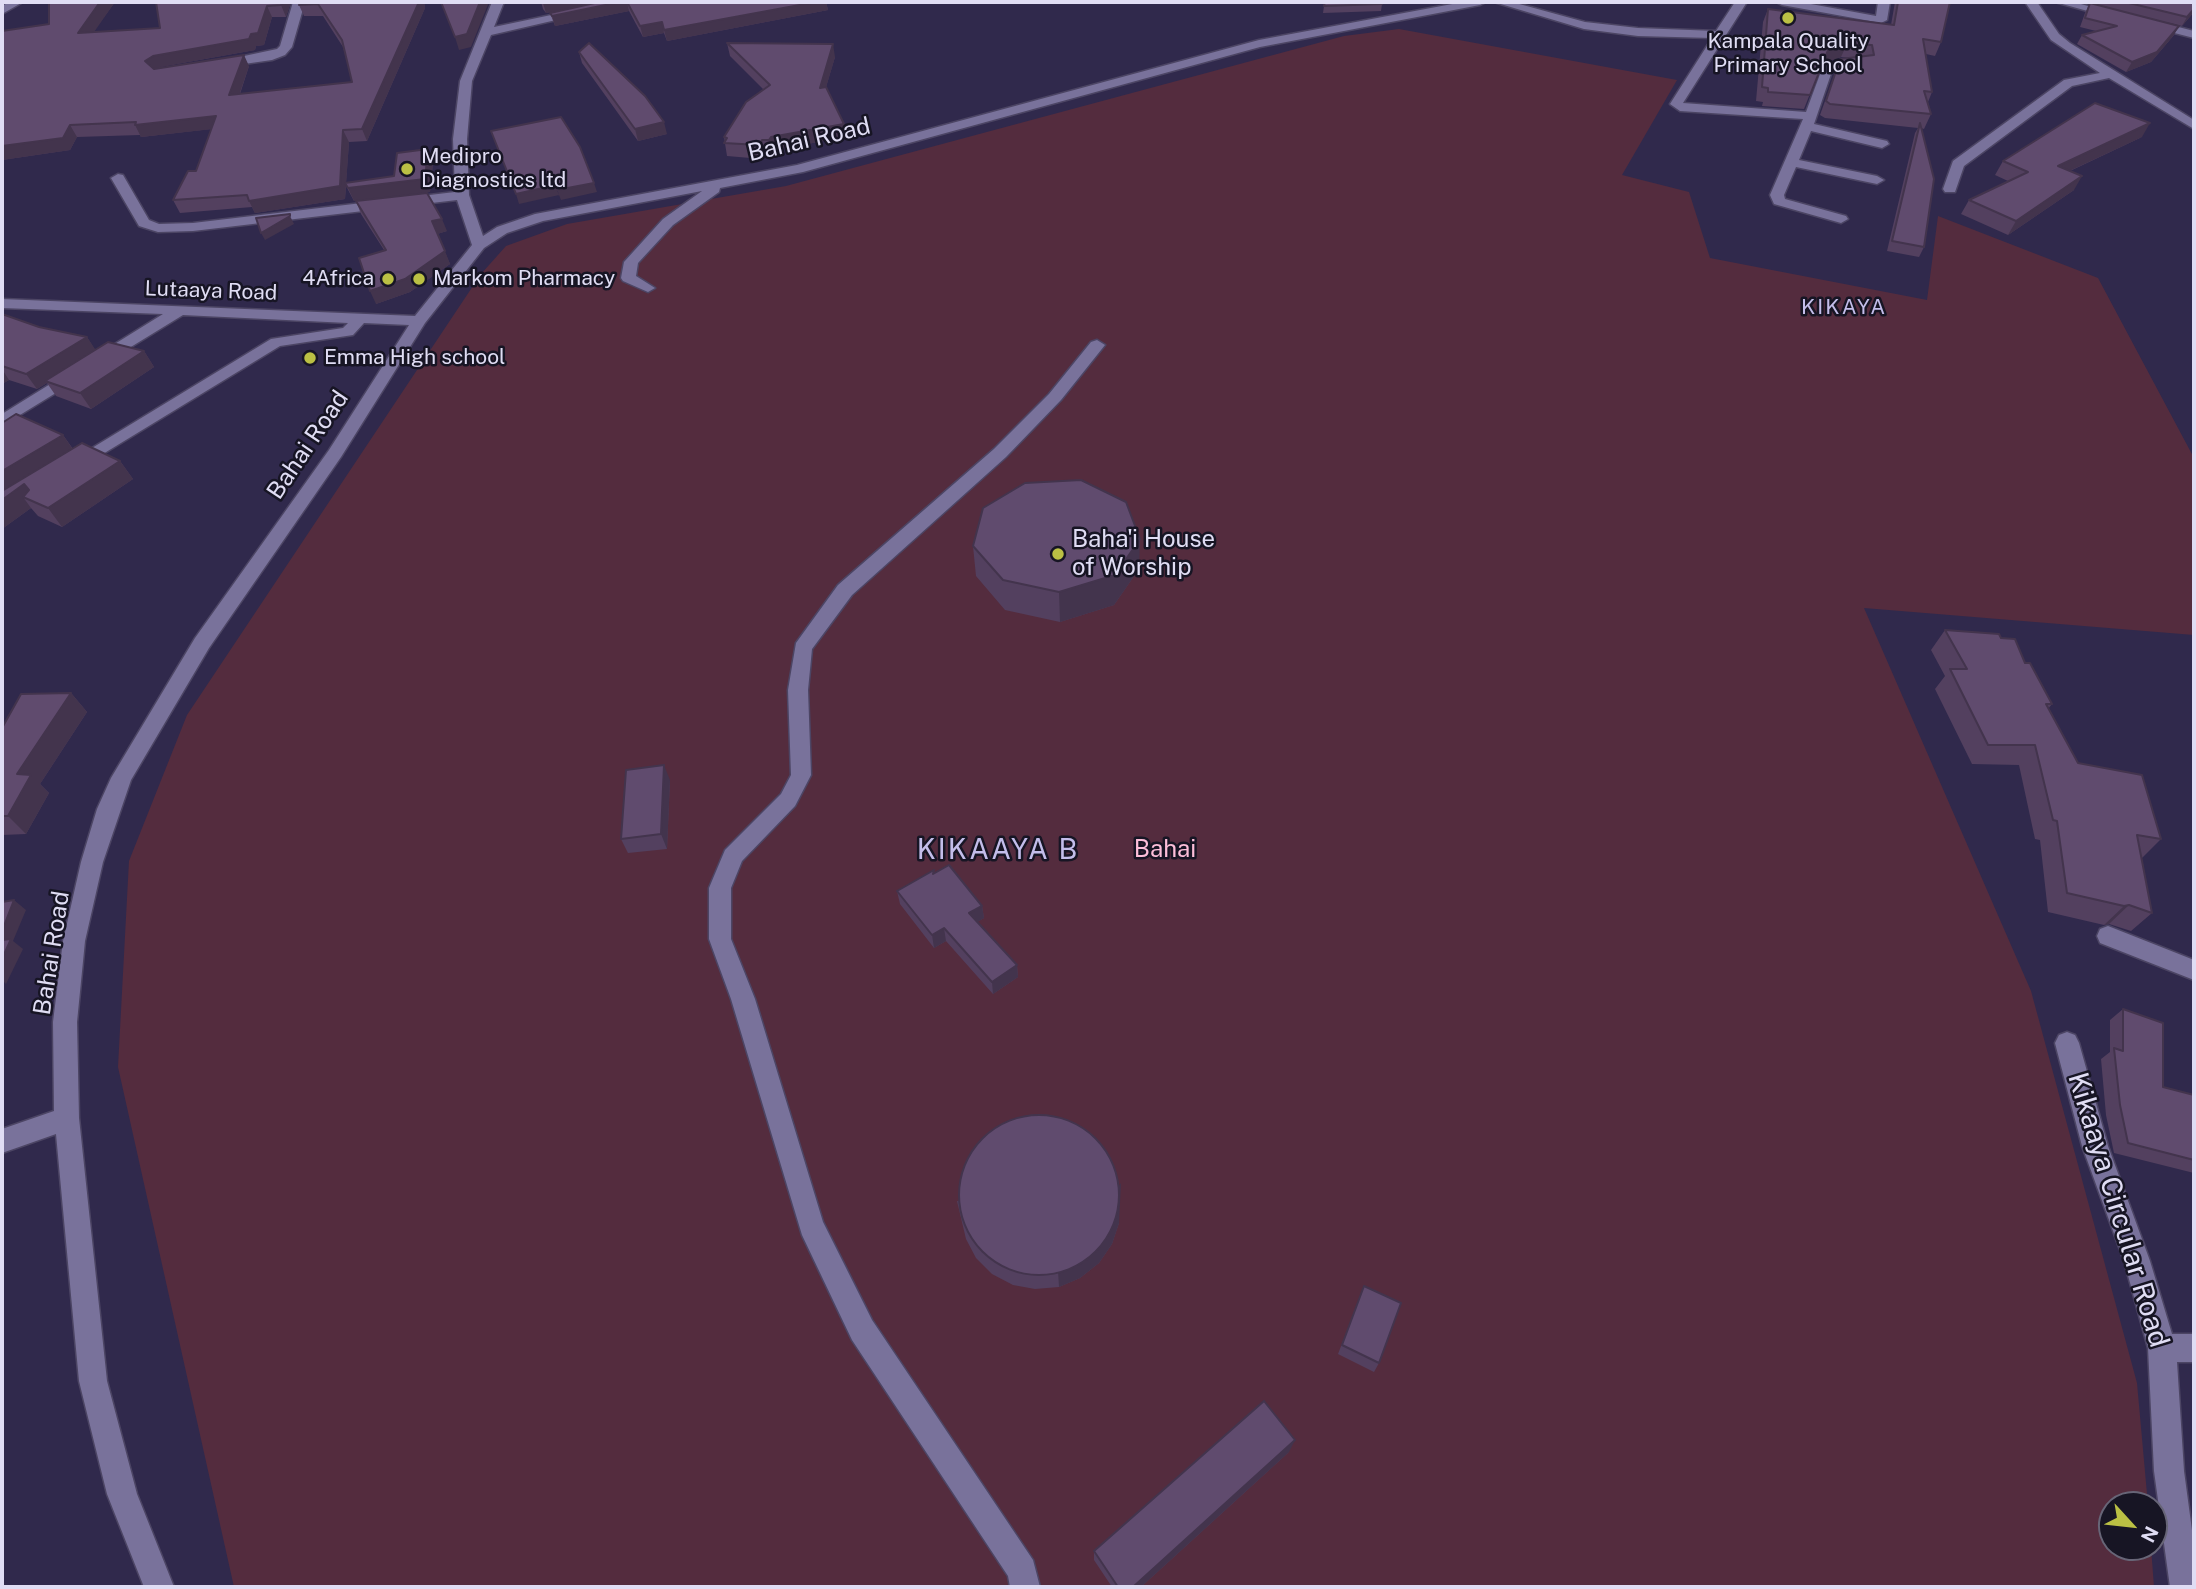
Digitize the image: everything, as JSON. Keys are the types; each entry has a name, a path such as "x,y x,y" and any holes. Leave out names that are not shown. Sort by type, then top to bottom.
{"street":[{"path":"2,11 17,2"},
{"path":"207,67 272,56 281,52 286,47 299,2"},
{"path":"479,245 462,195 460,139 466,81 498,2"},
{"path":"486,32 628,2"},
{"name":"Bahai Road","path":"159,1587 122,1494 93,1381 67,1118 65,1022 74,942 92,862 108,809 121,778 202,643 335,453 419,321 479,245 502,230 540,217 719,186 878,149 1259,44 1435,6 1480,2"},
{"path":"1500,2 1584,25 1638,32 1719,35"},
{"path":"1741,2 1676,104 1686,108 1809,121 1882,144"},
{"path":"1782,2 1881,20 1884,2"},
{"path":"2031,2 2055,37 2066,46 2194,125"},
{"path":"2061,2 2194,35"},
{"path":"2083,7 2099,2"},
{"path":"1841,219 1779,201 1777,195 1809,121 1827,69 1840,64 1862,64"},
{"path":"1950,189 1958,164 2068,83 2111,74"},
{"path":"1791,162 1877,180"},
{"path":"118,178 144,223 158,229 462,195"},
{"path":"648,288 628,278 631,262 668,222 719,186"},
{"name":"Lutaaya Road","path":"2,303 419,321"},
{"path":"2,421 179,311"},
{"path":"61,474 276,342 348,332 360,318"},
{"path":"1025,1587 1022,1571 862,1330 811,1226 743,999 720,939 720,888 733,856 789,800 801,775 797,717 803,648 845,590 1000,453 1055,397 1097,345"},
{"path":"2108,936 2194,970"},
{"name":"Kikaaya Circular Road","path":"2067,1042 2095,1146 2137,1261 2162,1348 2169,1471 2185,1587"},
{"path":"2,1141 67,1118"},
{"name":"Kikaaya Circular Road","path":"2162,1348 2194,1348"}],"green space":[{"name":"Bahai","path":"1399,29 1677,80 1622,175 1689,192 1710,258 1927,300 1938,216 2098,278 2194,458 2194,635 1864,608 2031,991 2137,1383 2147,1491 2098,1491 2098,1561 2152,1561 2154,1587 234,1587 118,1067 129,861 187,715 481,274 506,246 567,224 786,186 1344,36"}],"building":[{"path":"49,2 100,2 78,33 160,28 156,2 282,2 281,5 267,6 258,33 251,34 249,39 153,56 145,61 154,69 244,55 229,95 352,82 342,40 318,4 299,5 300,2 419,2 362,129 343,130 340,186 249,201 247,195 173,200 188,171 196,171 216,116 135,125 136,122 70,125 63,138 2,146 2,31 49,24"},
{"path":"441,2 480,2 467,34 455,37"},
{"path":"599,2 620,2 552,16 550,13"},
{"path":"627,2 816,2 664,30 662,22 640,26"},
{"path":"1325,2 1381,2 1382,4 1324,6"},
{"path":"1898,2 1950,2 1941,42 1923,39 1932,92 1924,91 1931,114 1830,104 1826,101 1840,59 1874,55 1872,45 1847,44 1828,50 1810,95 1768,92 1768,88 1762,87 1768,9 1894,25"},
{"path":"2125,2 2194,2 2194,9 2187,17"},
{"path":"2090,3 2179,26 2157,52 2132,62 2082,35 2117,26 2085,18"},
{"path":"589,43 645,96 664,122 635,129 579,52"},
{"path":"727,43 833,44 820,88 826,87 844,124 771,137 769,140 762,140 759,145 724,143 727,138 724,137 746,102 770,85"},
{"path":"2095,103 2150,123 2058,166 2082,176 2016,221 1969,200 2028,172 2003,161"},
{"path":"561,117 580,147 594,183 557,190 556,185 516,194 491,131"},
{"path":"1920,123 1934,179 1924,247 1892,241"},
{"path":"428,149 425,179 348,188 345,183 394,176 397,153"},
{"path":"427,193 442,219 432,221 445,251 405,279 370,291 359,258 386,250 356,201"},
{"path":"290,216 261,233 256,218"},
{"path":"2,314 39,327 87,337 26,374 2,366"},
{"path":"108,342 144,351 80,393 45,381"},
{"path":"16,414 63,435 2,471 2,423"},
{"path":"82,443 120,461 48,508 23,497 29,490 24,484 2,500 2,491"},
{"name":"Baha'i House of Worship","path":"1081,480 1126,502 1140,539 1115,575 1059,592 1003,580 973,546 983,508 1025,483"},
{"path":"1945,630 1999,634 2001,638 2015,639 2025,663 2030,663 2052,704 2046,704 2078,763 2142,775 2161,839 2137,835 2152,913 2129,905 2067,893 2057,821 2053,820 2035,745 1988,745 1950,669 1967,669"},
{"path":"71,693 17,774 31,775 8,816 2,816 2,728 21,694"},
{"path":"664,765 661,834 621,839 626,770"},
{"path":"949,865 982,906 969,913 1017,965 992,982 944,928 932,935 897,891 934,870 933,874"},
{"path":"14,900 2,931 2,902"},
{"path":"11,939 2,959 2,940"},
{"path":"2123,1009 2163,1023 2163,1087 2194,1095 2194,1160 2128,1143 2120,1105 2114,1048 2123,1051"},
{"path":"1039,1115 1070,1121 1096,1138 1113,1164 1119,1195 1113,1226 1096,1252 1070,1269 1039,1275 1008,1269 982,1252 965,1226 959,1195 965,1164 982,1138 1008,1121"},
{"path":"1364,1286 1401,1303 1379,1363 1342,1345"},
{"path":"1264,1401 1295,1440 1133,1587 1118,1587 1094,1551"}],"place":[{"name":"Kampala Quality Primary School","path":"1788,18"},
{"name":"Medipro Diagnostics ltd","path":"407,169"},
{"name":"4Africa","path":"388,279"},
{"name":"Markom Pharmacy","path":"419,279"},
{"name":"Emma High school","path":"310,358"},
{"name":"Baha'i House of Worship","path":"1058,554"}],"district":[{"name":"KIKAYA","path":"1844,308"},
{"name":"KIKAAYA B","path":"998,850"}]}
